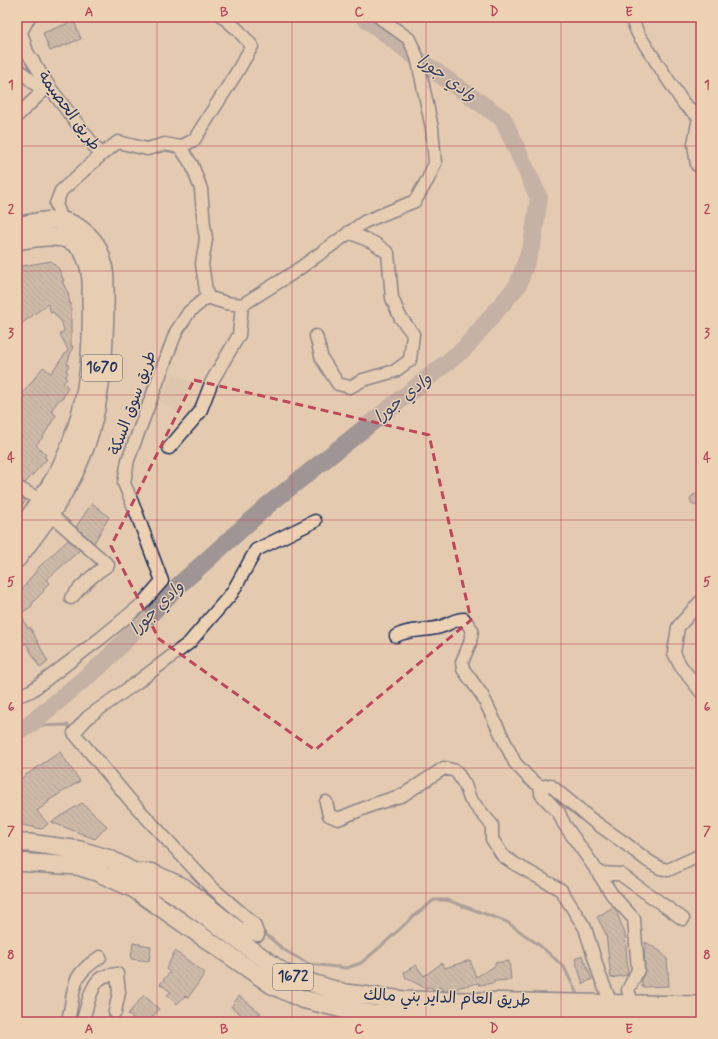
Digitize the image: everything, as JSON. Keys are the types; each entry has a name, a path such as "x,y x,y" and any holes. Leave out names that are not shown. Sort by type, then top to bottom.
{"highway":[{"name":"1670","path":"17,226 42,221 62,220 84,231 96,244 102,257 105,283 104,355 98,397 87,441 78,465 50,514 17,558"},
{"name":"طريق الحصيمة","path":"62,220 63,238"},
{"name":"1670","path":"17,241 35,237 63,238 73,242 81,249 86,258 90,273 91,315 90,361 82,409 70,446 52,482 17,534"},
{"name":"طريق العام الداير بني مالك","path":"17,843 29,843 80,850 110,859 173,893 284,973 345,993 404,1000 701,1005"},
{"name":"طريق العام الداير بني مالك","path":"17,862 77,866 99,873 134,889 272,985 302,998 346,1010 372,1014 398,1015 701,1022"}],"street":[{"name":"طريق الحصيمة","path":"29,17 21,32 27,52 46,89 102,155 61,191 56,204 62,220"},
{"path":"102,155 118,142 148,149 165,144 180,147 194,140 252,46 237,29 223,17"},
{"path":"180,147 192,165 201,189 206,239 202,264 207,297 226,303 242,305 293,273 364,222 415,201 428,179 435,163 432,128 417,57 409,39 379,17"},
{"path":"632,17 638,34 684,104 699,117 694,144 697,165 701,167"},
{"path":"17,68 46,89 17,116"},
{"path":"316,336 322,359 338,384 350,386 363,380 395,371 410,360 413,334 400,317 392,298 388,253 374,243 349,232"},
{"name":"طريق سوق السكة","path":"17,696 31,691 101,638 141,605 162,581 124,484 128,460 176,332 189,312 207,297"},
{"path":"168,448 200,412 212,381 239,335 242,305"},
{"path":"17,487 41,500"},
{"path":"50,514 108,565 95,573 80,586 71,598"},
{"path":"132,870 152,870 185,886 239,928 258,935 254,924 210,886 130,800 74,733 88,717 189,642 232,593 256,550 315,521"},
{"path":"701,601 678,627 674,653 680,665 701,692"},
{"path":"396,636 403,632 443,626 455,619 464,618 472,630 470,644 462,662 464,669 482,695 515,763 529,778 541,787 550,785 592,820 648,861 660,868 668,870 701,855"},
{"path":"326,802 329,815 338,819 372,805 403,795 444,768 456,771 470,799 492,826 492,839 503,856 561,890 585,928 600,976 611,1003"},
{"path":"541,787 541,794 559,813 564,824 599,873 613,896 634,919 638,970 628,990 632,1003"},
{"path":"599,873 620,874 683,919"},
{"path":"67,1022 70,1015 75,984 86,967 100,957"},
{"path":"82,1022 87,1009 91,990 101,978 117,974 119,992 115,1012"}],"highlighted area":[{"path":"194,380 429,435 471,620 315,750 159,639 111,546"}],"shaded area":[{"path":"173,373 191,382 177,411 159,402"}],"building":[{"path":"74,21 81,39 50,51 43,33"},
{"path":"51,261 59,269 64,281 62,281 68,293 70,304 71,303 71,346 73,346 67,364 69,366 66,370 68,373 65,377 67,379 63,383 68,387 63,398 58,401 51,411 56,415 43,437 36,445 46,455 44,457 47,459 25,483 17,480 17,401 43,367 51,373 68,350 60,334 64,331 62,323 53,312 51,313 48,304 17,327 17,268"},
{"path":"693,495 701,495 701,505 693,505 690,500"},
{"path":"17,496 26,500 17,512"},
{"path":"92,503 109,517 94,543 76,527"},
{"path":"68,540 80,550 46,580 49,583 43,590 44,591 34,601 31,607 21,613 28,629 30,627 48,662 40,668 26,643 17,650 17,596 39,567"},
{"path":"60,752 80,781 48,801 49,802 37,811 48,824 42,829 17,824 17,781"},
{"path":"82,803 107,826 95,839 51,822"},
{"path":"613,907 616,910 625,934 628,973 627,975 611,978 606,934 597,917"},
{"path":"645,942 660,951 667,959 669,986 642,987 642,979 645,969"},
{"path":"133,943 151,946 149,961 131,959"},
{"path":"175,951 205,973 188,998 185,996 177,1004 167,995 171,992 160,984 170,972 166,969"},
{"path":"582,955 592,979 583,984 575,959"},
{"path":"470,960 476,977 495,966 495,963 509,961 511,980 494,981 494,983 479,985 479,983 460,987 454,991 448,991 446,988 443,991 440,987 433,990 431,987 425,988 406,978 404,972 416,965 424,976 442,963 445,968"},
{"path":"144,995 159,1009 148,1022 137,1022 128,1014"},
{"path":"239,996 261,1013 250,1021 231,1007"}],"waterway":[{"name":"وادي جورا","path":"17,731 28,726 101,665 178,586 268,505 464,349 518,285 532,245 539,198 503,119 426,65 364,17"},
{"path":"28,726 68,725 72,731"},
{"path":"261,930 284,950 309,964 347,968 361,963 434,900 447,900 507,922 543,948 564,967 577,994"}]}
